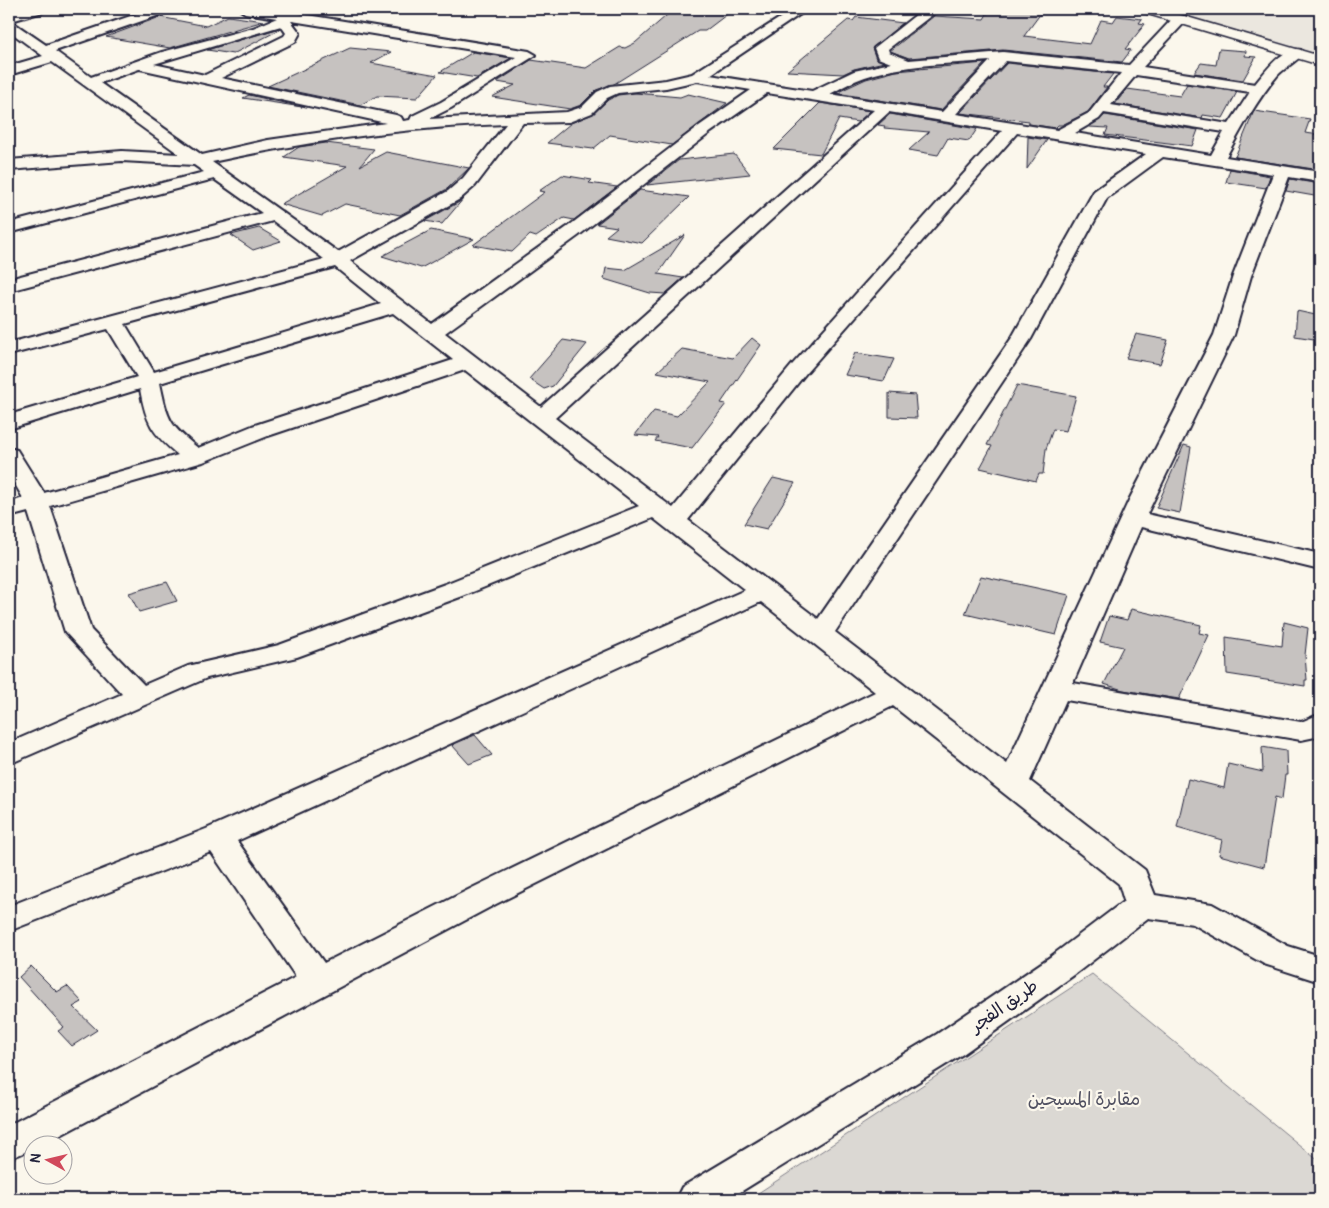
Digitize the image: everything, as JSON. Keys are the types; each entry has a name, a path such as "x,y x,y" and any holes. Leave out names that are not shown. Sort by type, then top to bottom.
{"main road":[{"path":"1146,9 1179,14 1320,50"},
{"path":"1179,14 1240,36 1320,61"}],"street":[{"path":"38,9 9,24 210,166 336,261 1134,878 1142,905 1200,913 1276,955 1320,969"},
{"path":"9,71 49,53 163,9"},
{"path":"140,65 414,124 530,55 293,15 245,9"},
{"path":"9,228 48,218 210,166 268,145 414,124 570,117 587,110 602,95 615,89 666,84 697,77 802,9"},
{"path":"908,64 883,55 881,48 930,11 928,9"},
{"path":"1060,135 1094,116 1179,14"},
{"path":"90,82 190,47 269,28 293,15"},
{"path":"207,79 290,39 293,15"},
{"path":"1216,160 1233,129 1260,89 1284,59 1296,53"},
{"path":"945,117 1003,56"},
{"path":"812,96 859,74 908,64 1003,56 1132,70 1260,89"},
{"path":"697,77 1320,177"},
{"path":"431,334 572,232 705,129 763,89"},
{"path":"541,419 885,108"},
{"path":"1101,108 1233,129"},
{"path":"9,349 336,261 454,195 469,182 517,120"},
{"path":"9,754 198,672 287,651 665,515 799,369 1013,128"},
{"path":"820,635 1021,338 1100,195 1160,152"},
{"path":"9,164 122,156 210,166"},
{"path":"1013,785 1134,518 1224,335 1242,276 1283,171"},
{"path":"9,212 48,218"},
{"path":"9,285 275,215"},
{"path":"9,422 395,306"},
{"path":"113,321 149,380 156,418 172,438 195,457"},
{"path":"9,510 113,482 195,457 260,430 467,362"},
{"path":"9,455 37,501 78,632 140,697"},
{"path":"1134,518 1320,562"},
{"path":"9,919 217,837 763,591"},
{"path":"1056,689 1301,731 1315,728 1320,723"},
{"path":"9,1143 493,892 895,693"},
{"path":"217,837 319,983"},
{"name":"طريق الفجر","path":"696,1199 950,1044 1062,966 1142,905"}],"shaded area":[{"path":"1159,9 1320,9 1320,56"}],"green space":[{"name":"مقابرة المسيحين","path":"1092,974 1320,1162 1320,1199 749,1199"}],"building":[{"path":"674,9 734,9 705,31 698,31 614,84 596,90 581,105 570,109 492,97 515,85 497,82 531,60 586,68 620,47 625,48 635,43"},
{"path":"990,9 1044,9 1024,36 1090,44 1101,20 1113,22 1117,16 1142,19 1139,23 1145,24 1125,49 1131,50 1122,62 1003,50 909,58 890,51 934,16 984,19"},
{"path":"228,16 264,21 170,48 106,37 160,17 206,26"},
{"path":"856,17 903,23 872,48 876,59 884,62 854,69 843,74 787,71 848,20 853,21"},
{"path":"280,28 233,54 207,50"},
{"path":"350,48 391,52 371,63 437,75 417,98 377,96 360,105 268,86"},
{"path":"1219,49 1246,51 1245,56 1256,57 1243,80 1194,73 1201,63 1216,65"},
{"path":"473,52 511,58 477,78 440,72"},
{"path":"985,63 941,110 836,93 866,79 896,71"},
{"path":"1007,63 1113,74 1103,87 1107,87 1088,112 1055,128 1029,124 1029,121 960,113"},
{"path":"1187,84 1237,92 1223,118 1203,115 1202,118 1115,104 1127,89 1180,96"},
{"path":"635,93 680,97 688,94 727,103 672,145 610,135 593,149 547,143 571,123 593,114 608,100 618,95"},
{"path":"249,95 302,107 243,98"},
{"path":"820,103 870,111 858,122 839,119 821,154 774,149"},
{"path":"1254,111 1310,119 1305,133 1320,135 1320,170 1235,157"},
{"path":"890,114 977,129 969,141 948,138 938,155 909,150 929,132 884,128 885,126 878,125"},
{"path":"1105,115 1198,130 1192,146 1105,135 1108,128 1089,127"},
{"path":"1028,137 1047,140 1027,169"},
{"path":"326,143 374,149 360,166 386,152 469,168 447,189 400,215 345,204 322,216 281,204 347,166 284,157 299,147"},
{"path":"734,154 750,174 647,185 679,160"},
{"path":"1230,169 1270,176 1266,188 1226,182"},
{"path":"562,175 592,180 589,183 617,187 574,220 564,218 536,237 530,235 512,252 473,245 545,192 539,191"},
{"path":"1290,179 1320,184 1320,197 1286,191"},
{"path":"640,190 689,197 642,243 606,236 617,227 597,224"},
{"path":"464,198 442,224 425,221 461,201"},
{"path":"259,228 281,241 253,250 231,235"},
{"path":"431,230 474,239 421,268 382,256"},
{"path":"685,235 658,274 683,278 665,294 650,293 604,279 606,268 625,270"},
{"path":"1297,311 1320,316 1314,339 1295,336"},
{"path":"1136,334 1168,340 1160,364 1126,358"},
{"path":"752,338 761,345 721,403 726,404 692,448 655,441 658,437 635,435 654,411 677,416 710,382 657,372 682,349 733,358"},
{"path":"563,340 587,344 553,386 544,389 529,379"},
{"path":"855,353 894,359 884,381 845,375"},
{"path":"1017,385 1076,396 1066,431 1053,429 1046,449 1043,474 1039,474 1036,481 980,468 992,446 987,445"},
{"path":"889,393 915,395 917,418 889,417"},
{"path":"1184,445 1191,447 1180,513 1156,508"},
{"path":"773,478 795,483 767,529 744,524"},
{"path":"981,576 1069,595 1056,635 965,614"},
{"path":"167,582 177,601 139,612 129,593"},
{"path":"1131,609 1201,625 1199,633 1209,635 1179,699 1123,690 1104,684 1123,647 1100,642 1109,616 1127,620"},
{"path":"1284,622 1308,628 1305,655 1307,680 1305,680 1305,686 1227,674 1226,637 1282,646"},
{"path":"475,735 492,755 469,764 452,745"},
{"path":"1262,747 1286,751 1287,775 1285,775 1282,799 1275,797 1264,867 1219,855 1222,840 1177,827 1188,779 1224,788 1228,764 1263,772"},
{"path":"31,966 57,992 67,986 82,1002 73,1007 97,1030 72,1046 58,1031 64,1027 19,977"}]}
